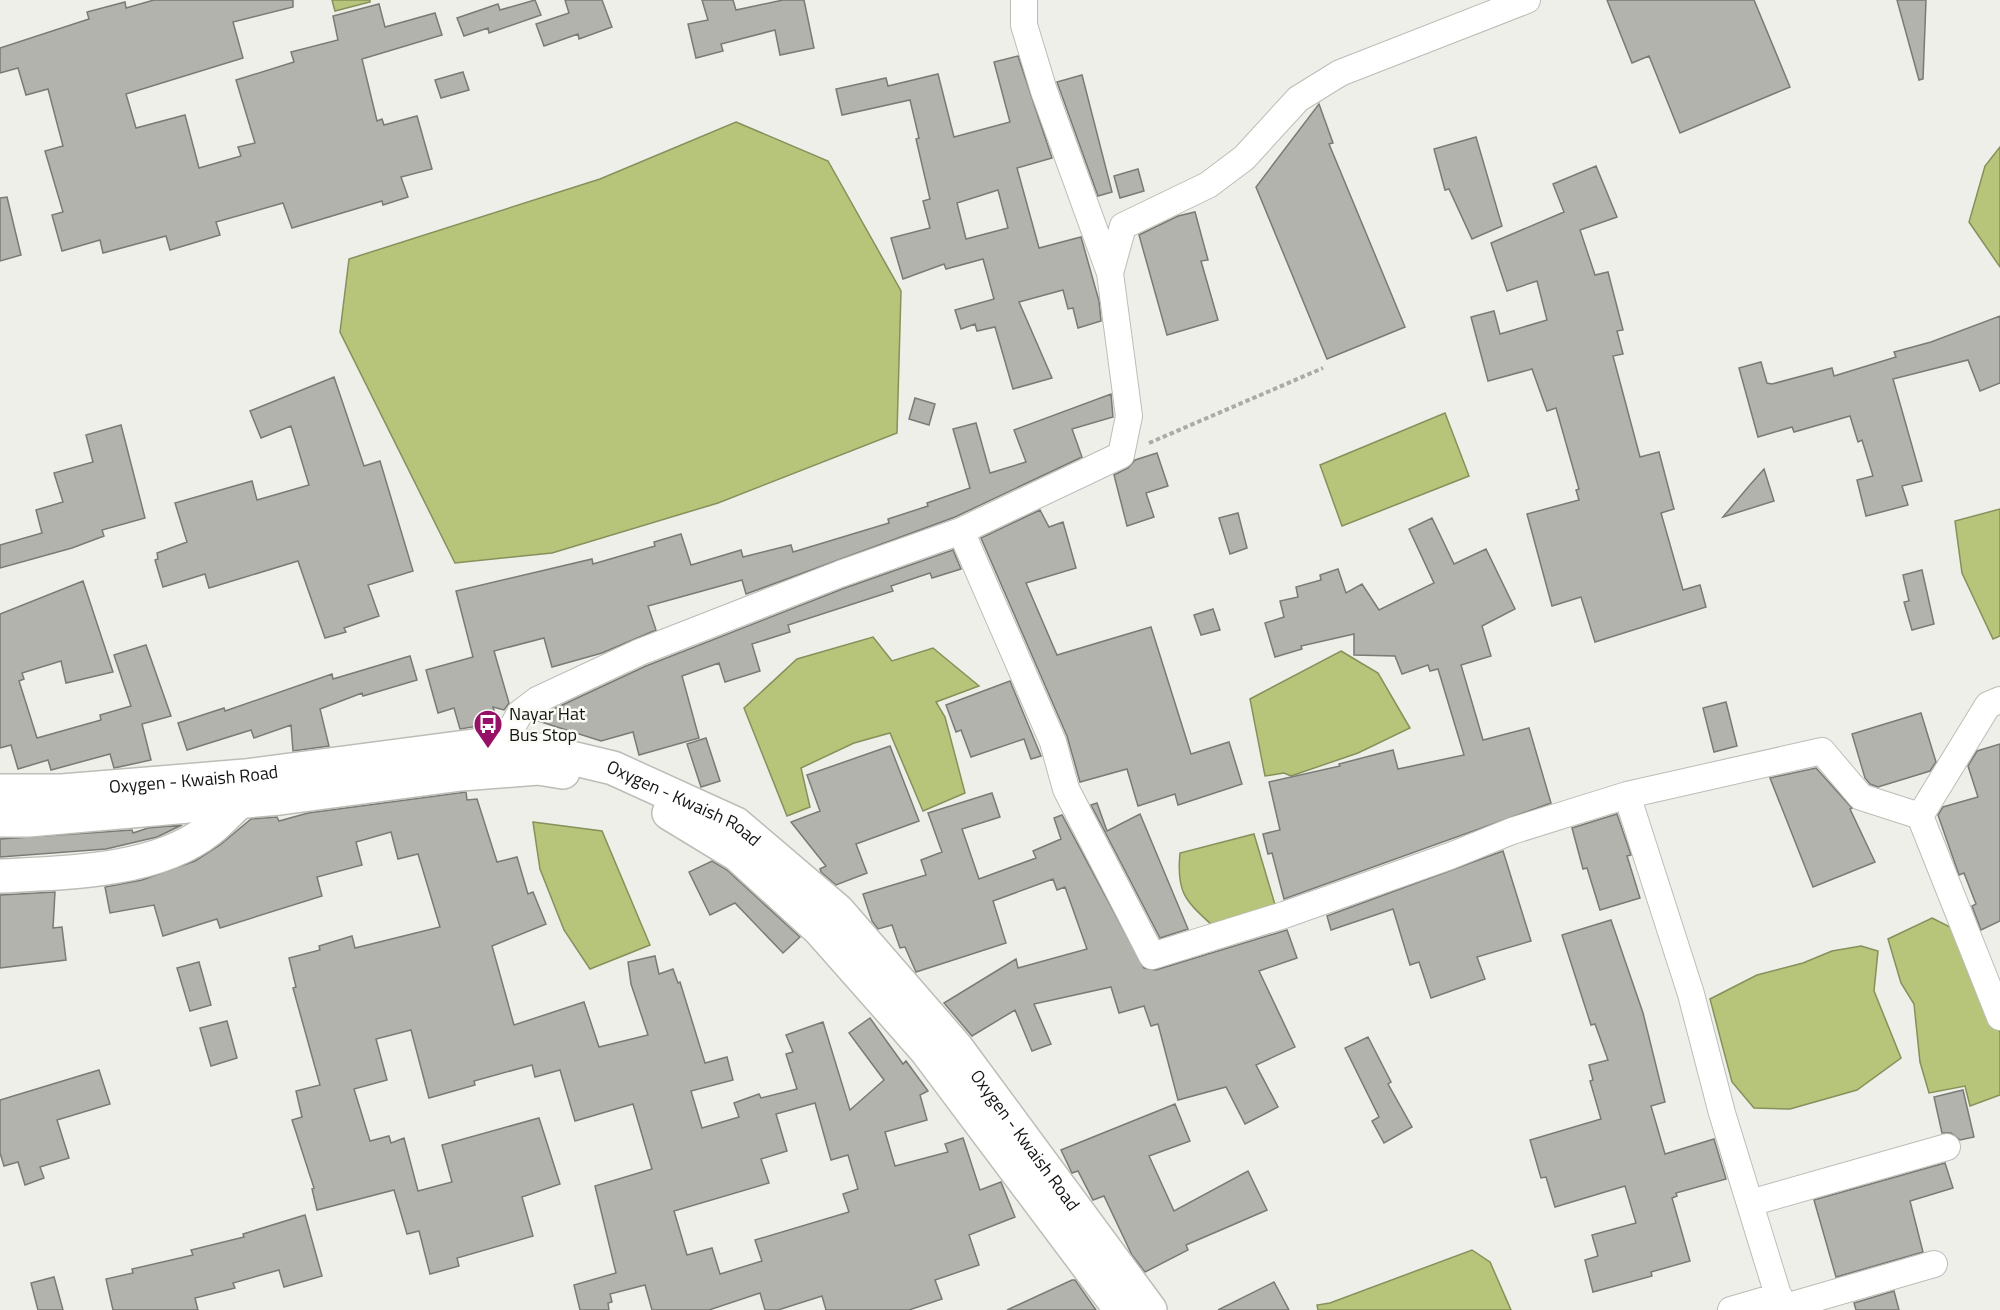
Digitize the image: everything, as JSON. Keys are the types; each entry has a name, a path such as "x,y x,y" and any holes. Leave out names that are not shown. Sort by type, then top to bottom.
{"main road":[{"name":"Oxygen - Kwaish Road","path":"0,820 28,820 242,789 504,742 614,768 736,824 838,911 956,1047 1150,1310"},
{"name":"Oxygen - Kwaish Road","path":"0,791 242,789 538,768 588,776 653,803 738,855 820,930 926,1050 1120,1310"},
{"path":"0,876 89,871 165,854 208,831 242,789"}],"street":[{"path":"504,742 520,713 537,700 640,651 798,590 961,531 1121,455 1129,416 1110,273 1044,91 1024,25 1024,0"},
{"path":"1110,273 1123,226 1208,185 1226,172 1244,158 1298,99 1340,73 1527,0"},
{"path":"961,531 1053,742 1066,789 1081,821 1099,849 1152,956 1284,915 1450,856 1512,831 1627,795 1821,751 1861,796 1920,816 2000,1017"},
{"path":"1920,816 1988,705 2000,700"},
{"path":"1627,795 1691,994 1722,1113 1782,1308 1934,1264"},
{"path":"1750,1203 1947,1147"},
{"path":"1731,1310 1779,1296"}],"path":[{"path":"1121,455 1323,368"}],"shaded area":[{"path":"332,0 370,0 370,2 335,11"},
{"path":"736,122 828,161 901,291 897,433 718,503 552,553 455,563 340,332 349,259 600,179"},
{"path":"2000,147 2000,267 1969,222 1985,166"},
{"path":"1445,413 1469,476 1342,526 1320,465"},
{"path":"2000,509 2000,636 1993,639 1962,573 1955,521"},
{"path":"873,637 892,661 933,648 979,686 936,702 945,717 965,793 923,811 890,733 854,743 801,768 810,807 787,816 744,708 797,659"},
{"path":"1341,651 1378,673 1410,728 1358,753 1291,776 1284,773 1265,776 1250,699"},
{"path":"533,822 602,831 650,945 590,969 564,930 540,869"},
{"path":"1254,834 1276,908 1214,927 1185,896 1180,878 1180,853"},
{"path":"1932,918 1956,930 1982,997 2000,1032 2000,1095 1970,1106 1965,1086 1929,1093 1920,1062 1914,1004 1901,983 1888,939"},
{"path":"1861,946 1878,951 1874,991 1901,1058 1857,1090 1790,1109 1754,1108 1732,1082 1710,999 1757,975 1803,963 1832,951"},
{"path":"1472,1250 1490,1262 1511,1310 1318,1310 1317,1305 1330,1303"}],"building":[{"path":"154,0 293,0 293,7 233,22 243,58 126,94 136,128 185,115 199,168 241,156 238,147 255,143 236,80 294,62 291,52 338,40 333,16 379,4 385,27 435,13 442,35 362,59 377,121 382,119 384,125 417,116 432,169 401,177 408,197 383,205 382,201 292,228 283,203 216,222 220,235 170,250 166,236 103,253 100,240 62,251 52,215 63,212 45,151 63,146 48,89 26,95 18,68 0,73 0,48 89,19 87,12 125,2 126,8"},
{"path":"535,0 541,15 489,33 488,28 464,36 457,18 498,4 500,10"},
{"path":"565,0 602,0 612,27 579,39 578,34 544,46 536,24 569,13"},
{"path":"702,0 733,0 736,10 783,0 804,0 814,48 780,55 775,30 721,44 723,51 696,58 688,24 708,20"},
{"path":"1607,0 1754,0 1790,87 1680,133 1649,56 1632,63"},
{"path":"1897,0 1926,0 1923,79 1919,80"},
{"path":"1018,56 1052,158 1017,168 1039,248 1081,237 1099,301 1101,321 1078,328 1073,308 1068,309 1063,290 1019,302 1052,378 1013,389 995,327 977,331 975,324 961,329 955,310 994,299 983,259 946,269 944,264 903,279 891,238 930,228 923,201 930,199 916,139 919,138 910,100 842,115 836,89 886,78 888,86 938,74 954,137 1010,122 994,62","holes":["998,190 1008,228 966,239 957,203"]},
{"path":"463,72 469,90 441,98 435,80"},
{"path":"1082,75 1112,192 1098,196 1057,82"},
{"path":"1319,104 1333,143 1329,144 1405,327 1327,359 1256,187"},
{"path":"1476,137 1502,226 1472,239 1449,189 1445,190 1434,149"},
{"path":"1596,166 1617,217 1580,230 1595,275 1608,272 1623,330 1617,331 1623,354 1613,356 1640,457 1659,452 1674,509 1661,513 1683,590 1700,585 1706,607 1595,642 1581,597 1552,606 1527,514 1579,500 1576,490 1579,489 1556,408 1547,411 1532,369 1488,381 1471,317 1494,311 1500,334 1547,320 1537,281 1507,291 1491,243 1564,212 1553,184"},
{"path":"1138,169 1144,191 1120,198 1114,176"},
{"path":"7,197 21,255 0,261 0,198"},
{"path":"1195,212 1208,260 1201,261 1218,320 1167,335 1139,235 1178,216"},
{"path":"2000,316 2000,383 1980,391 1968,360 1893,379 1922,481 1902,486 1908,505 1866,516 1857,480 1873,476 1862,440 1858,442 1850,416 1794,432 1792,427 1758,437 1739,368 1761,362 1767,383 1772,384 1832,368 1834,376 1896,357 1894,352 1931,342"},
{"path":"334,377 364,466 380,461 413,571 368,585 379,616 344,628 346,632 325,638 298,561 209,588 205,574 163,587 155,560 158,559 157,553 187,542 175,503 252,481 257,500 309,485 291,426 261,438 250,411"},
{"path":"1111,394 1113,417 1072,429 1082,457 955,517 746,594 742,580 648,606 656,630 602,653 552,667 544,638 494,651 509,703 504,710 493,707 498,723 460,729 454,708 438,713 426,670 473,657 456,591 592,559 593,564 655,546 654,542 681,534 691,565 741,550 743,557 791,545 793,552 889,523 888,519 928,506 927,503 970,488 953,429 976,423 990,473 1026,462 1014,430"},
{"path":"915,398 935,404 929,425 909,419"},
{"path":"121,425 145,518 102,530 104,536 72,548 0,568 0,545 42,533 36,510 63,502 54,473 93,462 86,435"},
{"path":"1157,453 1168,486 1146,493 1154,517 1127,526 1114,475 1128,468 1135,460"},
{"path":"1764,469 1774,501 1723,517 1749,486"},
{"path":"1040,510 1049,527 1063,522 1076,568 1026,583 1057,655 1151,627 1191,754 1229,742 1242,784 1178,805 1175,794 1138,806 1127,769 1080,782 1067,736 981,538"},
{"path":"1238,513 1247,548 1230,554 1219,518"},
{"path":"1432,518 1454,564 1486,549 1515,609 1482,626 1491,656 1461,665 1483,740 1529,728 1551,803 1284,899 1272,853 1268,854 1263,834 1280,830 1269,782 1340,766 1339,764 1393,750 1398,769 1464,755 1438,669 1430,671 1428,665 1402,674 1395,656 1354,655 1354,634 1301,646 1302,649 1275,657 1265,623 1284,617 1280,601 1298,597 1296,587 1321,580 1320,575 1338,569 1346,593 1362,584 1379,610 1434,583 1409,529"},
{"path":"953,550 961,569 932,578 930,573 891,586 893,591 788,625 790,632 752,644 760,671 725,682 719,663 682,676 699,738 639,755 633,732 601,741 535,720 545,713 646,666 845,588"},
{"path":"1922,570 1934,624 1912,630 1904,602 1909,601 1903,575"},
{"path":"83,581 113,672 66,683 61,661 22,673 24,679 19,681 37,738 101,720 100,715 131,706 114,655 146,645 171,716 142,724 151,760 114,768 110,754 51,770 48,760 18,769 11,745 0,748 0,614"},
{"path":"1213,609 1220,630 1201,635 1194,615"},
{"path":"410,656 417,680 363,696 362,693 320,709 329,746 293,751 291,725 254,738 251,730 187,750 178,723 224,708 225,711 332,674 333,679"},
{"path":"1010,681 1041,756 1031,759 1024,739 971,757 961,730 956,732 946,705"},
{"path":"1726,702 1737,746 1714,752 1703,708"},
{"path":"1921,713 1936,762 1930,771 1878,787 1870,784 1865,778 1852,734"},
{"path":"706,738 720,781 701,787 687,744"},
{"path":"2000,744 2000,921 1981,930 1972,906 1976,904 1964,873 1959,875 1938,815 1943,807 1978,797 1968,766 1977,751"},
{"path":"890,746 919,821 856,844 867,873 836,885 821,872 820,869 826,866 791,822 820,811 807,775"},
{"path":"1816,768 1852,808 1850,809 1875,862 1813,887 1770,778"},
{"path":"466,792 467,800 477,799 497,862 517,857 528,894 533,892 546,924 492,946 514,1025 584,1002 599,1047 648,1035 631,984 628,962 655,956 659,974 673,969 678,983 680,982 705,1063 727,1057 733,1080 691,1091 702,1128 739,1117 734,1103 759,1094 761,1098 797,1089 786,1054 793,1052 786,1035 823,1022 850,1110 884,1080 849,1033 870,1018 903,1064 906,1061 928,1091 920,1095 927,1120 885,1132 895,1166 948,1152 945,1144 963,1138 980,1190 1001,1182 1015,1217 969,1235 979,1265 935,1280 942,1299 909,1310 826,1310 822,1296 778,1310 765,1310 760,1293 709,1310 652,1310 645,1285 610,1294 612,1302 608,1303 609,1310 580,1310 574,1285 616,1273 595,1186 652,1169 633,1104 575,1121 560,1070 535,1077 532,1065 474,1081 475,1085 429,1098 411,1030 376,1039 387,1080 354,1089 370,1141 389,1136 391,1143 404,1138 418,1191 452,1182 442,1145 539,1118 560,1184 522,1197 533,1236 457,1258 459,1266 430,1274 419,1231 407,1234 394,1190 317,1210 312,1189 314,1188 292,1120 302,1117 296,1091 320,1085 293,988 296,987 289,958 320,950 319,946 352,936 355,948 440,927 418,854 398,859 391,832 356,842 362,865 317,877 322,896 220,928 217,919 163,936 154,905 110,913 105,887 142,880 195,861 220,845 251,819 277,817 279,821 308,813","holes":["815,1103 831,1160 848,1155 858,1189 843,1194 849,1212 755,1240 762,1261 720,1274 712,1248 687,1255 674,1211 769,1183 761,1159 787,1151 776,1114"]},
{"path":"992,793 1000,817 962,829 979,879 1036,858 1033,851 1061,839 1054,818 1062,815 1144,968 1156,970 1287,930 1297,958 1259,971 1295,1047 1256,1065 1278,1107 1245,1124 1226,1087 1178,1100 1158,1024 1151,1026 1144,1006 1119,1013 1111,987 1034,1004 1051,1044 1032,1051 1015,1010 972,1036 944,1003 1016,959 1018,968 1087,949 1065,887 1057,890 1053,879 993,901 1006,943 916,972 905,947 900,948 892,925 878,929 872,921 863,894 926,875 921,860 942,852 928,813"},
{"path":"1097,803 1107,831 1140,814 1188,929 1160,938 1091,805"},
{"path":"1617,814 1631,855 1627,856 1640,898 1600,910 1587,868 1583,869 1572,828"},
{"path":"182,825 157,837 106,849 0,857 0,839 132,830 133,833 148,828"},
{"path":"1503,851 1531,941 1477,957 1485,979 1431,998 1419,962 1410,965 1393,909 1331,930 1327,916"},
{"path":"712,861 727,870 800,937 783,953 735,903 710,915 689,872"},
{"path":"55,892 53,928 62,927 66,960 0,968 0,895"},
{"path":"1611,920 1643,1013 1665,1102 1651,1106 1665,1154 1714,1139 1726,1179 1676,1193 1677,1196 1672,1198 1690,1261 1651,1272 1652,1276 1593,1292 1585,1260 1598,1256 1592,1235 1636,1223 1625,1186 1555,1207 1546,1177 1541,1178 1530,1140 1601,1119 1590,1081 1593,1080 1589,1065 1608,1060 1595,1024 1591,1025 1562,935"},
{"path":"199,962 211,1005 190,1011 177,968"},
{"path":"227,1021 237,1058 211,1066 200,1028"},
{"path":"1368,1037 1391,1082 1388,1084 1412,1127 1384,1143 1372,1121 1379,1117 1345,1048"},
{"path":"99,1070 110,1104 57,1120 69,1158 40,1167 44,1178 25,1185 18,1162 4,1166 0,1153 0,1100"},
{"path":"1963,1090 1974,1137 1960,1140 1951,1133 1942,1133 1934,1097"},
{"path":"1175,1104 1190,1141 1149,1156 1174,1211 1248,1171 1267,1210 1186,1245 1188,1250 1145,1272 1132,1255 1104,1196 1093,1200 1078,1171 1072,1173 1061,1150"},
{"path":"1945,1163 1953,1188 1910,1201 1923,1252 1836,1277 1814,1200"},
{"path":"305,1215 322,1276 284,1287 279,1270 233,1283 235,1288 195,1298 198,1310 113,1310 106,1279 133,1273 132,1269 193,1255 191,1250 244,1237 243,1234"},
{"path":"54,1277 63,1310 38,1310 31,1283"},
{"path":"1075,1280 1096,1310 1007,1310"},
{"path":"1274,1282 1289,1310 1218,1310"},
{"path":"1894,1291 1899,1310 1856,1310 1854,1303"}],"place":[{"name":"Nayar Hat Bus Stop","path":"488,750"}]}
